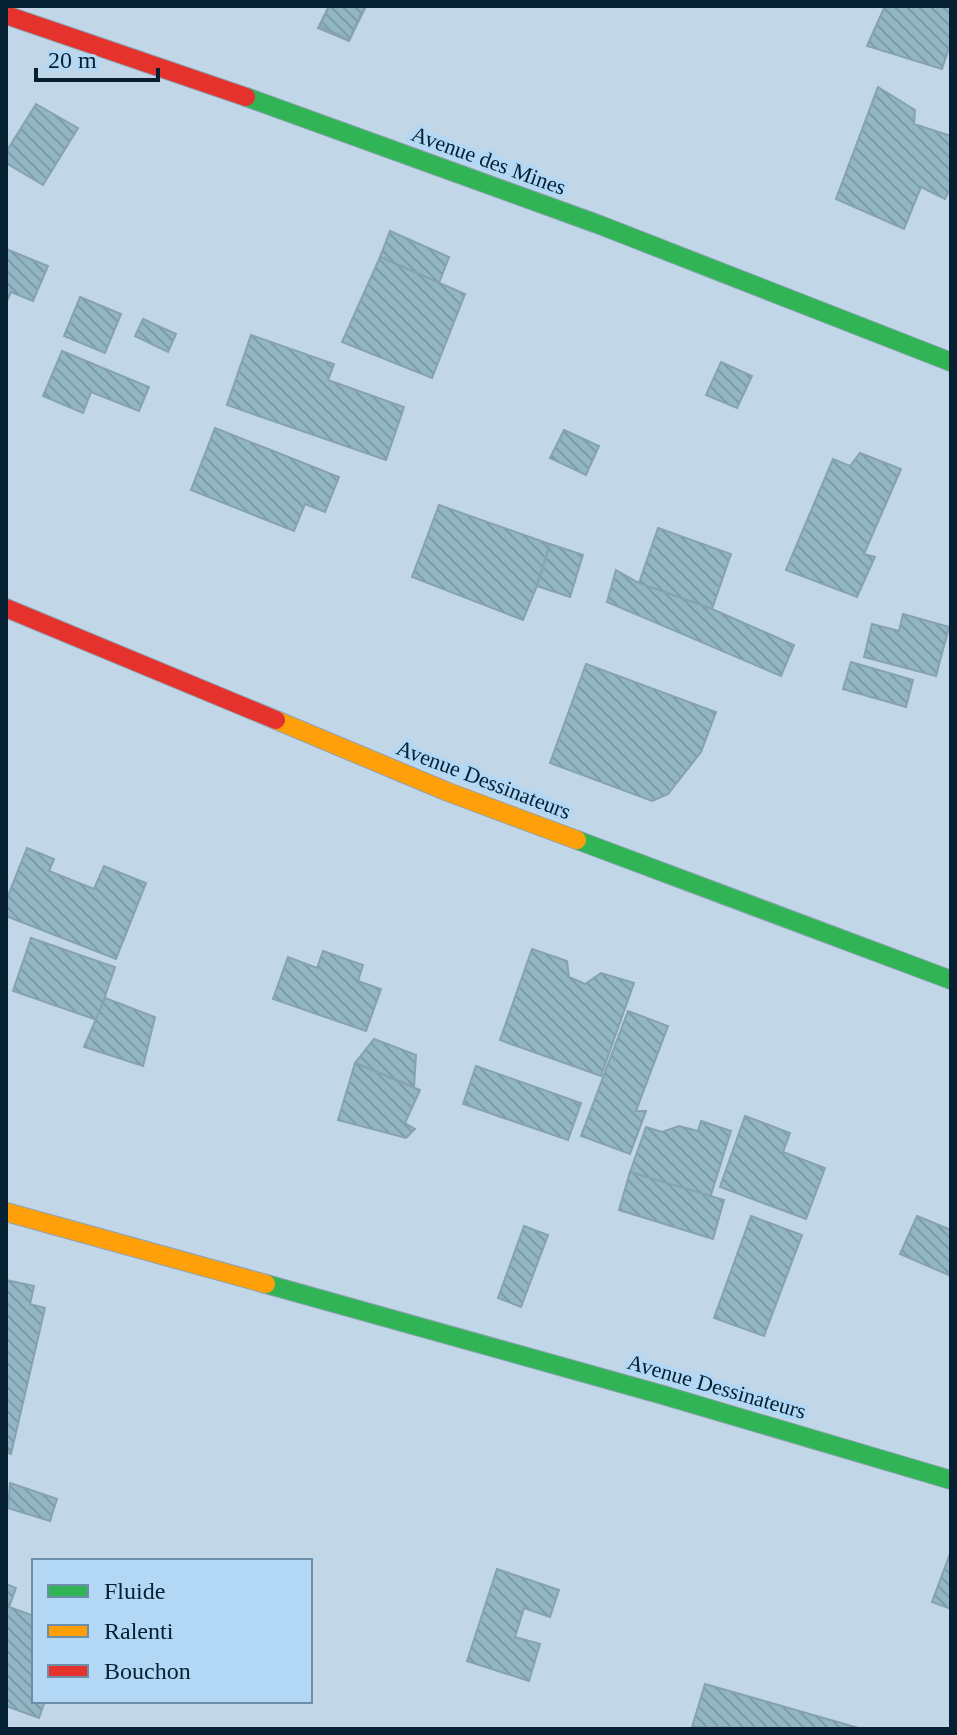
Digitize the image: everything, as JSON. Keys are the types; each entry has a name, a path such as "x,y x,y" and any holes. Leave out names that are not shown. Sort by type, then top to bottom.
{"street":[{"name":"Avenue des Mines","path":"6,15 280,107 829,312 951,362"},
{"name":"Avenue Dessinateurs","path":"6,608 448,792 951,980"},
{"name":"Avenue Dessinateurs","path":"6,1212 647,1391 951,1480"}],"building":[{"path":"329,6 366,6 349,41 318,28"},
{"path":"329,6 365,6 349,40 320,26"},
{"path":"885,6 951,6 951,41 942,69 867,46"},
{"path":"878,87 915,110 914,124 951,136 951,187 945,199 921,187 904,229 836,199"},
{"path":"36,104 78,128 43,185 6,163 6,152"},
{"path":"390,231 449,257 439,283 380,257"},
{"path":"6,249 48,266 33,301 11,292 6,303"},
{"path":"380,257 465,294 432,378 342,342"},
{"path":"80,297 121,314 105,353 64,336"},
{"path":"143,319 176,334 168,352 135,336"},
{"path":"251,335 334,364 328,380 404,407 386,460 227,405"},
{"path":"62,351 149,387 139,411 91,392 83,413 43,396"},
{"path":"721,362 752,376 737,408 706,395"},
{"path":"215,428 339,477 325,512 305,504 294,531 191,490"},
{"path":"564,430 599,446 586,475 550,458"},
{"path":"860,453 901,469 864,554 875,557 857,597 786,570 833,459 850,466"},
{"path":"439,505 550,544 523,620 412,577"},
{"path":"658,528 731,554 712,609 639,583"},
{"path":"550,544 583,555 570,597 537,586"},
{"path":"616,570 639,583 712,609 794,645 781,676 607,602"},
{"path":"903,614 949,627 936,676 864,657 872,624 899,631"},
{"path":"851,662 913,680 906,707 843,689"},
{"path":"586,664 716,712 701,752 668,794 652,801 550,763"},
{"path":"27,848 54,859 49,871 94,889 104,866 146,883 116,959 6,916 6,901"},
{"path":"31,938 115,967 97,1020 13,991"},
{"path":"532,949 567,961 569,977 585,984 601,973 634,983 601,1076 500,1040"},
{"path":"323,951 363,965 358,981 381,989 366,1031 273,999 288,957 317,968"},
{"path":"105,998 155,1017 143,1066 84,1047"},
{"path":"628,1011 668,1026 636,1111 646,1111 630,1154 581,1136"},
{"path":"374,1039 416,1055 414,1087 355,1063"},
{"path":"355,1063 420,1090 405,1123 415,1129 406,1138 338,1120"},
{"path":"476,1066 581,1103 568,1140 463,1104"},
{"path":"745,1116 790,1133 783,1152 825,1168 806,1219 720,1187"},
{"path":"701,1121 731,1131 710,1198 630,1172 646,1127 662,1132 679,1126 698,1131"},
{"path":"630,1172 724,1200 713,1239 619,1210"},
{"path":"751,1216 802,1235 764,1336 714,1318"},
{"path":"917,1216 951,1230 951,1276 900,1254"},
{"path":"524,1226 548,1235 521,1307 498,1298"},
{"path":"6,1280 34,1286 30,1304 45,1308 11,1454 6,1452"},
{"path":"10,1483 57,1499 50,1521 8,1508"},
{"path":"951,1551 951,1609 932,1602"},
{"path":"497,1569 559,1590 550,1617 524,1608 515,1637 540,1644 529,1681 467,1661"},
{"path":"6,1584 16,1588 9,1607 32,1615 32,1703 44,1703 39,1718 6,1706"},
{"path":"705,1684 862,1729 692,1727"}],"traffic: fast":[{"path":"246,97 600,225 951,362"},
{"path":"577,840 951,980"},
{"path":"266,1284 663,1395 951,1480"}],"traffic: slow":[{"path":"276,720 448,792 577,840"},
{"path":"6,1212 266,1284"}],"traffic: jam":[{"path":"6,15 246,97"},
{"path":"6,608 276,720"}]}
